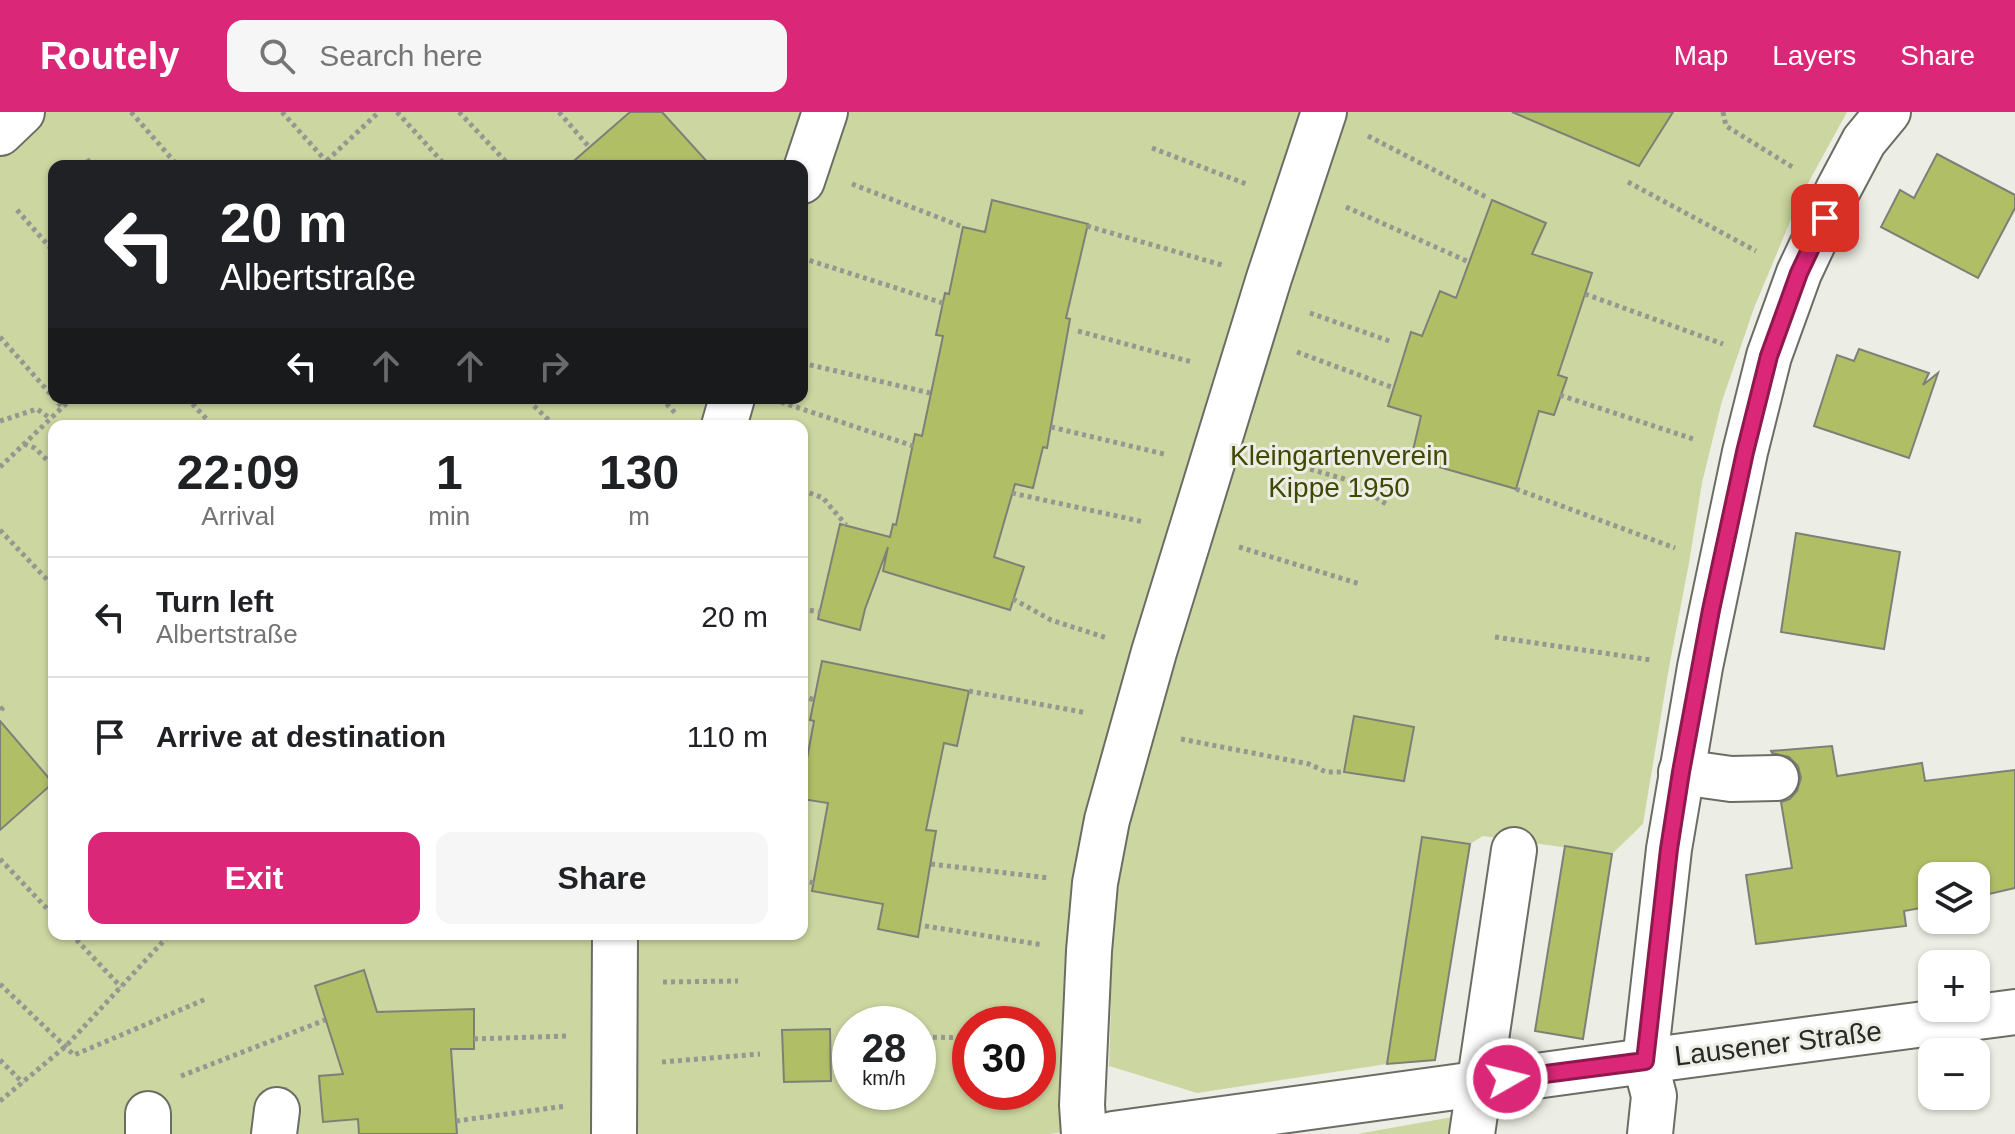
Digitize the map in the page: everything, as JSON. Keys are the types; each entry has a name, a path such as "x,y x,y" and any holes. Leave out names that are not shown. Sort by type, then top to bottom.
{"street":[{"path":"0,133 22,112"},
{"path":"808,162 825,112"},
{"path":"1650,1134 1654,1096 1645,1061 1669,849 1700,667 1745,452 1769,356 1799,273 1864,141 1888,112"},
{"path":"1084,1134 1082,1105 1089,951 1095,883 1107,820 1154,652 1323,114"},
{"path":"1681,772 1731,779 1776,778"},
{"path":"1472,1134 1514,850"},
{"path":"615,940 615,1083"},
{"name":"Lausener Straße","path":"1113,1134 2015,1012"}],"path":[{"path":"131,112 173,160"},
{"path":"282,112 321,160"},
{"path":"328,160 379,112"},
{"path":"397,112 441,160"},
{"path":"459,112 504,160"},
{"path":"559,112 589,147"},
{"path":"1723,112 1726,126 1811,179 1838,190"},
{"path":"1323,114 1488,198"},
{"path":"1152,148 1276,195 1297,196 1469,262"},
{"path":"808,175 963,227"},
{"path":"1628,182 1799,273"},
{"path":"17,210 48,245"},
{"path":"1087,226 1256,321 1394,388"},
{"path":"808,260 943,303"},
{"path":"1585,294 1739,349 1769,356"},
{"path":"1078,331 1256,321 1392,342"},
{"path":"0,337 48,391"},
{"path":"808,364 930,393"},
{"path":"1560,395 1711,445 1745,452"},
{"path":"59,404 62,407"},
{"path":"0,467 65,404"},
{"path":"193,404 207,420"},
{"path":"786,404 913,446"},
{"path":"534,406 549,420"},
{"path":"0,421 37,409 50,418"},
{"path":"1051,427 1348,480 1388,505"},
{"path":"23,444 35,448 48,461"},
{"path":"1516,489 1691,554 1722,561"},
{"path":"808,492 823,498 846,525"},
{"path":"1012,493 1191,533 1360,584"},
{"path":"0,530 48,581"},
{"path":"1013,599 1051,620 1154,652"},
{"path":"808,610 820,612"},
{"path":"1495,637 1700,667"},
{"path":"808,698 814,700"},
{"path":"0,859 48,910"},
{"path":"931,864 1095,883"},
{"path":"808,882 814,883"},
{"path":"925,926 1089,951"},
{"path":"77,940 121,987"},
{"path":"0,1101 66,1046 164,940"},
{"path":"616,982 738,981"},
{"path":"0,984 74,1055 206,999"},
{"path":"148,1124 150,1088 325,1020"},
{"path":"474,1039 615,1083"},
{"path":"456,1121 615,1083 760,1054"},
{"path":"0,1060 23,1083"}],"green space":[{"name":"Kleingartenverein Kippe 1950","path":"36,112 1847,112 1800,198 1754,308 1722,401 1702,483 1643,824 1612,854 1483,836 1470,844 1422,839 1387,1064 1197,1093 1109,1066 1111,1000 1098,1111 1066,1132 0,1134 0,144"},
{"path":"1475,1113 1472,1134 1357,1134"}],"building":[{"path":"630,112 662,112 706,160 575,160"},
{"path":"1512,112 1673,112 1639,166"},
{"path":"1937,154 2015,195 2015,208 1978,278 1881,227 1900,190 1914,198"},
{"path":"992,200 1088,224 1066,318 1070,319 1047,448 1043,447 1033,488 1015,484 994,557 1024,567 1010,610 883,571 888,547 860,630 818,619 840,524 890,537 893,524 896,525 915,434 922,436 943,336 936,335 945,293 949,294 963,227 985,232"},
{"path":"1492,200 1546,223 1532,254 1592,273 1558,375 1567,378 1554,415 1539,411 1516,489 1411,459 1421,416 1388,406 1411,332 1422,336 1440,291 1456,298"},
{"path":"1859,349 1929,373 1923,385 1938,373 1909,458 1814,426 1837,355 1854,361"},
{"path":"1796,533 1900,552 1884,649 1781,632"},
{"path":"822,661 969,691 957,746 944,743 926,830 936,831 918,937 878,929 883,904 812,891 828,803 808,800 808,754 814,721 810,720"},
{"path":"1354,716 1414,727 1404,781 1344,772"},
{"path":"0,721 48,777 48,787 0,830"},
{"path":"1832,746 1837,776 1922,763 1925,781 2015,770 2015,888 1990,894 1990,862 1918,862 1918,908 1904,911 1906,926 1756,944 1746,875 1792,868 1781,802 1790,799 1797,791 1801,778 1798,766 1789,757 1771,751"},
{"path":"1422,837 1470,844 1435,1060 1387,1064"},
{"path":"1565,846 1612,854 1583,1039 1535,1031"},
{"path":"364,970 377,1012 474,1009 474,1049 451,1049 457,1134 359,1134 358,1119 323,1122 319,1076 343,1074 315,986"},
{"path":"830,1029 831,1081 784,1082 782,1030"}],"route":[{"path":"1507,1079 1645,1061 1669,849 1711,610 1769,356 1799,273 1825,218"}]}
